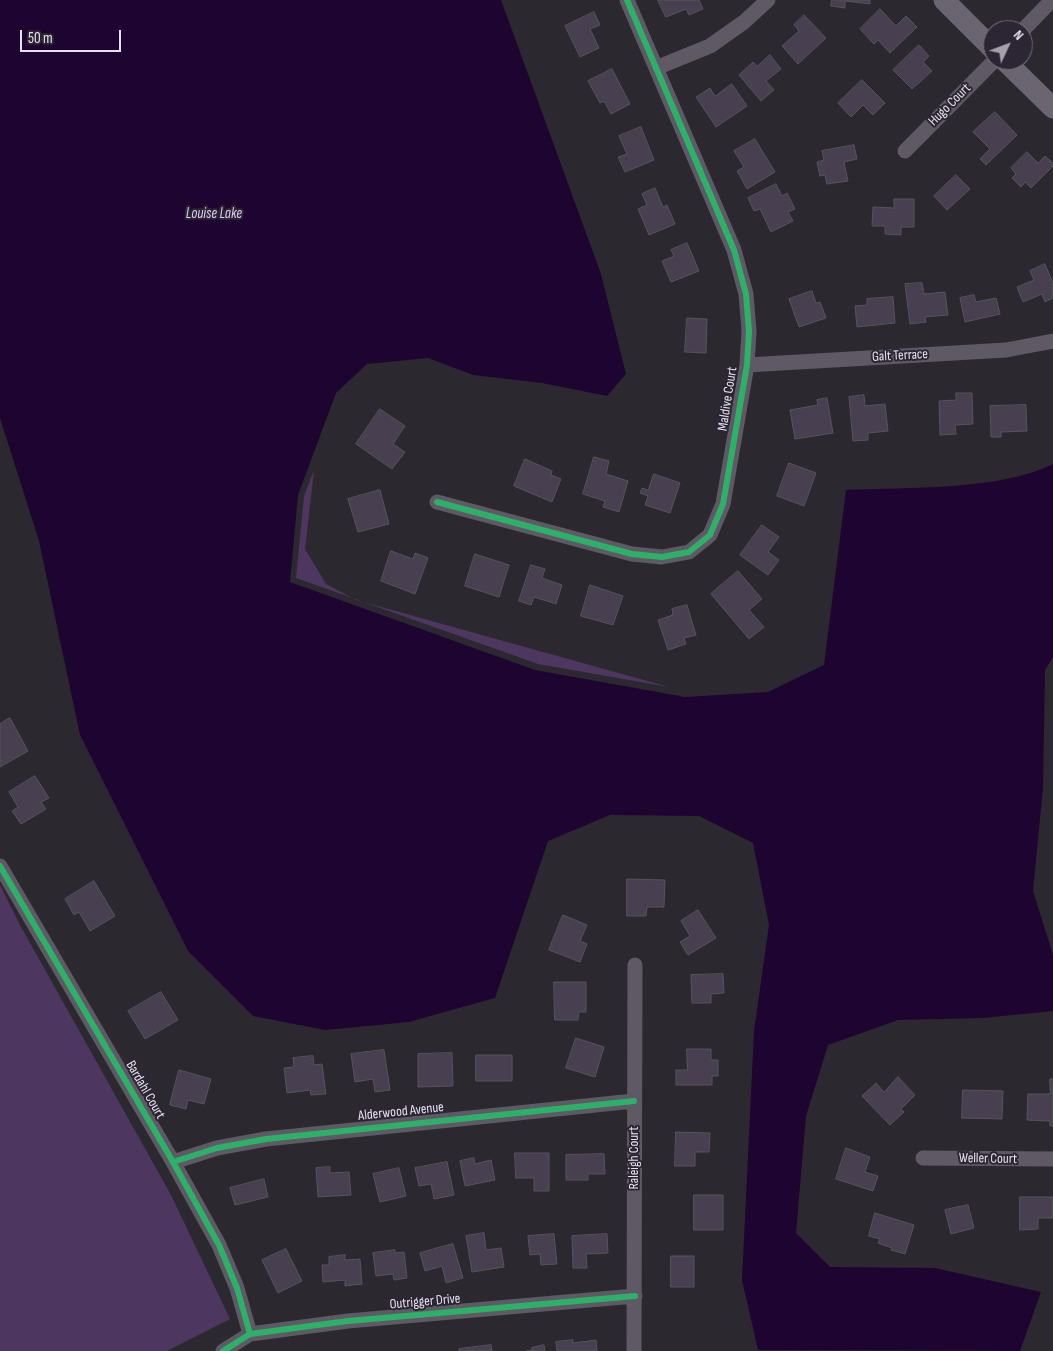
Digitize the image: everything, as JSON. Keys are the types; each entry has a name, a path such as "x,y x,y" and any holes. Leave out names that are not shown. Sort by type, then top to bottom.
{"street":[{"name":"Maldive Court","path":"437,502 632,554 662,557 689,552 710,535 723,504 747,365 749,331 746,294 734,250 627,0"},
{"path":"656,68 710,46 744,22 768,0"},
{"path":"944,0 983,39"},
{"path":"1033,20 1052,0"},
{"name":"Hugo Court","path":"905,151 985,70"},
{"path":"1014,70 1053,108"},
{"name":"Galt Terrace","path":"747,365 1006,350 1053,341"},
{"name":"Bardahl Court","path":"0,866 173,1162 219,1245 237,1288 250,1334"},
{"name":"Raleigh Court","path":"634,965 634,1351"},
{"name":"Alderwood Avenue","path":"173,1162 216,1148 266,1139 634,1101"},
{"name":"Weller Court","path":"923,1158 1053,1159"},
{"name":"Outrigger Drive","path":"224,1351 250,1334 348,1321 635,1296"}],"shaded area":[{"path":"314,470 305,549 326,584 352,598 296,578 304,496"},
{"path":"365,602 669,687 538,664"},
{"path":"0,885 20,925 171,1195 230,1319 167,1351 0,1351"}],"water":[{"name":"Louise Lake","path":"0,0 501,0 601,274 626,374 607,396 542,383 473,375 428,358 367,364 336,393 298,495 290,582 535,670 685,697 768,692 824,665 846,490 924,488 980,483 1031,473 1053,464 1053,657 1045,670 1043,788 1033,891 1053,955 1053,1011 983,1018 898,1020 828,1045 806,1116 796,1233 830,1267 935,1268 1041,1292 1020,1351 758,1350 742,1280 754,1031 769,925 753,843 699,816 610,815 548,841 495,998 409,1022 325,1030 253,1016 188,951 80,735 39,541 0,418"}],"building":[{"path":"658,0 699,0 703,9 689,15 686,9 666,17"},
{"path":"832,0 870,0 870,4 845,1 845,8 831,6"},
{"path":"880,9 896,26 906,16 917,27 890,53 878,40 874,44 860,29"},
{"path":"594,12 600,25 590,29 599,48 580,57 565,26"},
{"path":"804,15 826,38 798,64 782,46 799,31 794,25"},
{"path":"919,45 929,56 923,62 932,71 912,89 893,70"},
{"path":"770,55 781,69 766,81 774,90 761,101 739,75 753,62 757,66"},
{"path":"612,69 630,104 611,114 604,101 600,103 588,81"},
{"path":"862,80 885,103 873,115 863,105 851,117 838,103"},
{"path":"732,84 747,106 716,127 696,97 710,88 715,96"},
{"path":"995,112 1017,135 986,165 980,159 990,149 973,132"},
{"path":"641,127 654,160 625,172 618,157 627,154 619,136"},
{"path":"755,139 775,172 747,189 737,171 744,167 734,151"},
{"path":"854,145 857,159 844,162 848,181 827,184 825,175 820,176 817,162 824,160 822,151"},
{"path":"1027,152 1038,163 1045,156 1053,163 1053,166 1031,188 1025,182 1021,187 1012,178 1016,174 1011,168"},
{"path":"956,175 970,189 947,210 934,196"},
{"path":"776,184 782,196 787,193 795,209 788,212 793,221 771,232 760,209 754,211 748,198"},
{"path":"655,188 663,207 667,205 675,224 649,235 638,209 647,205 642,194"},
{"path":"894,199 914,199 914,227 901,227 901,235 885,234 885,226 872,226 873,207 894,208"},
{"path":"687,243 699,271 671,282 662,261 674,256 671,250"},
{"path":"1045,264 1053,283 1053,298 1045,302 1042,294 1023,302 1017,287 1034,280 1030,271"},
{"path":"922,283 924,294 945,292 948,315 925,317 926,322 910,324 905,284"},
{"path":"812,291 816,303 820,302 826,318 799,327 789,299"},
{"path":"974,295 976,302 996,298 1000,314 965,322 960,298"},
{"path":"893,297 895,323 857,327 855,306 867,305 867,299"},
{"path":"687,318 707,319 706,353 685,352"},
{"path":"956,393 972,393 973,424 955,425 956,434 940,435 939,401 956,400"},
{"path":"864,395 865,406 885,404 888,431 868,433 868,440 853,441 849,397"},
{"path":"827,398 833,433 795,439 790,410 818,405 817,400"},
{"path":"1026,405 1027,431 1001,432 1001,437 991,437 990,406"},
{"path":"380,409 405,426 393,444 405,452 392,469 356,444"},
{"path":"594,457 609,461 606,474 628,481 619,512 603,507 605,501 583,494"},
{"path":"525,459 552,471 551,475 561,479 552,502 514,486"},
{"path":"789,463 816,473 804,506 777,496"},
{"path":"654,474 680,483 670,513 645,505 648,496 640,493 642,488 648,490"},
{"path":"380,490 389,524 358,532 348,499"},
{"path":"762,525 779,537 768,552 779,560 768,575 740,555"},
{"path":"391,551 413,559 415,553 428,558 415,594 381,581"},
{"path":"475,554 509,565 499,597 465,586"},
{"path":"531,565 545,569 542,578 562,585 556,604 534,597 531,605 519,601"},
{"path":"738,571 762,599 749,610 764,627 749,639 711,594"},
{"path":"590,585 623,596 613,625 581,616"},
{"path":"687,605 696,635 684,638 686,644 668,650 658,620 673,615 672,609"},
{"path":"10,718 28,751 0,767 0,724"},
{"path":"35,776 49,798 41,802 46,809 21,824 12,811 18,807 9,792"},
{"path":"627,879 665,880 664,907 647,907 646,916 627,916"},
{"path":"94,881 115,916 90,931 79,912 74,915 65,899"},
{"path":"698,910 716,938 688,955 680,942 690,936 681,921"},
{"path":"563,915 587,925 580,941 587,944 580,962 549,950"},
{"path":"723,974 724,993 711,994 711,1003 692,1003 691,975"},
{"path":"554,982 586,982 586,1012 579,1012 578,1020 555,1020"},
{"path":"161,992 178,1020 145,1039 128,1011"},
{"path":"576,1038 604,1047 595,1077 566,1068"},
{"path":"687,1049 711,1049 711,1060 718,1060 718,1076 712,1076 712,1085 676,1085 676,1070 687,1070"},
{"path":"384,1050 390,1090 375,1092 373,1079 355,1082 351,1054"},
{"path":"452,1053 453,1086 418,1087 418,1054"},
{"path":"476,1055 512,1055 512,1081 476,1081"},
{"path":"313,1056 314,1065 322,1064 326,1094 311,1095 310,1090 287,1093 284,1068 294,1067 293,1058"},
{"path":"179,1070 211,1079 204,1104 188,1100 186,1109 170,1105"},
{"path":"898,1077 915,1095 901,1109 904,1112 890,1125 862,1096 876,1083 884,1092"},
{"path":"1050,1079 1053,1079 1053,1126 1050,1126 1050,1121 1027,1120 1028,1094 1050,1094"},
{"path":"963,1090 1003,1091 1002,1119 962,1118"},
{"path":"676,1132 710,1133 709,1152 695,1152 695,1166 675,1166"},
{"path":"846,1148 870,1157 865,1172 878,1176 873,1191 836,1179"},
{"path":"515,1153 549,1153 549,1191 534,1191 534,1178 516,1178"},
{"path":"604,1154 605,1174 588,1174 588,1180 566,1180 566,1155"},
{"path":"474,1158 475,1164 491,1160 495,1180 465,1186 460,1161"},
{"path":"447,1162 454,1195 434,1199 431,1184 419,1186 415,1168"},
{"path":"330,1167 330,1173 349,1172 351,1195 318,1197 316,1168"},
{"path":"399,1168 406,1196 380,1202 373,1174"},
{"path":"264,1179 268,1197 235,1205 230,1188"},
{"path":"694,1195 723,1195 723,1230 694,1230"},
{"path":"1020,1197 1053,1197 1053,1218 1038,1218 1038,1229 1020,1230"},
{"path":"968,1205 974,1228 951,1234 945,1210"},
{"path":"875,1213 914,1225 905,1254 891,1250 892,1248 878,1243 880,1239 869,1236"},
{"path":"484,1233 486,1250 501,1248 504,1267 472,1272 466,1236"},
{"path":"554,1234 557,1264 541,1265 540,1254 530,1255 528,1236"},
{"path":"607,1234 608,1253 586,1254 587,1268 573,1268 572,1236"},
{"path":"453,1244 463,1278 446,1283 442,1266 425,1271 420,1253"},
{"path":"286,1249 302,1281 278,1293 262,1260"},
{"path":"395,1250 395,1253 404,1252 407,1278 394,1280 393,1274 376,1276 373,1253"},
{"path":"345,1255 345,1260 360,1259 362,1284 345,1286 345,1280 323,1282 322,1265 329,1265 329,1257"},
{"path":"671,1256 694,1256 694,1287 671,1287"},
{"path":"573,1340 573,1343 596,1340 597,1351 557,1351 556,1342"},
{"path":"491,1345 492,1351 459,1351 459,1349"},
{"path":"544,1345 545,1351 526,1351 532,1350 532,1348"}],"cycle path":[{"path":"437,502 632,554 662,557 689,552 710,535 723,504 747,365 749,331 746,294 734,250 627,0"},
{"path":"0,866 173,1162 219,1245 237,1288 250,1334"},
{"path":"173,1162 217,1148 266,1139 634,1101"},
{"path":"223,1351 250,1334 348,1321 635,1296"}]}
